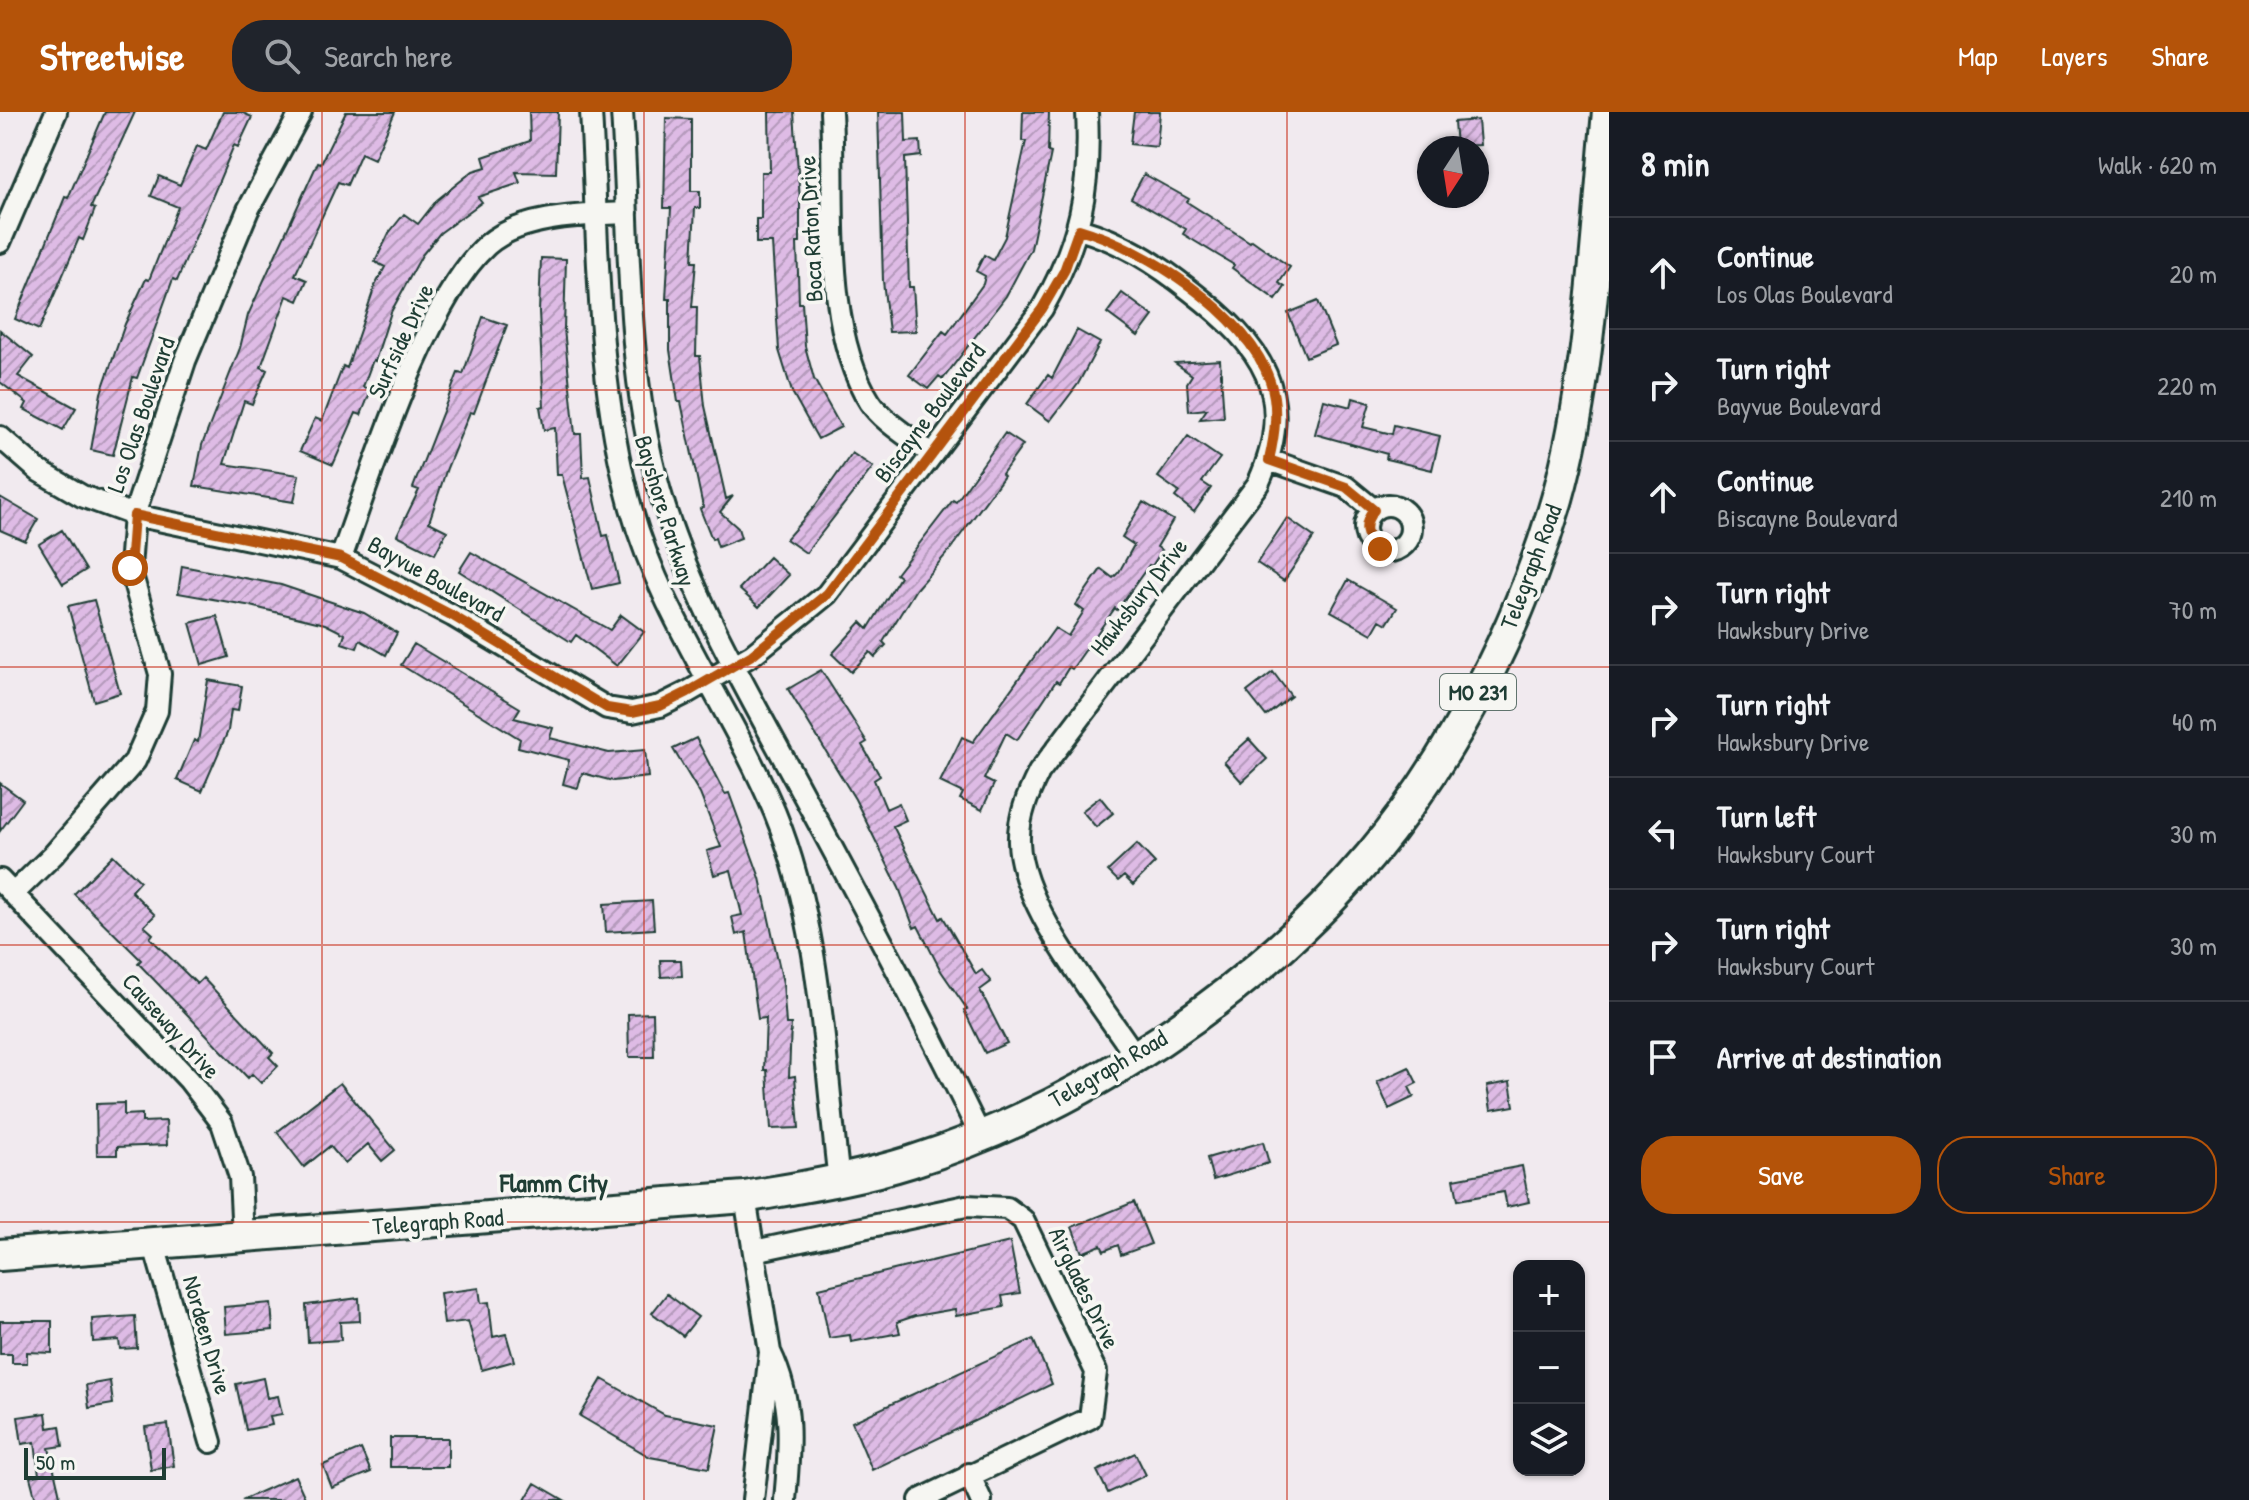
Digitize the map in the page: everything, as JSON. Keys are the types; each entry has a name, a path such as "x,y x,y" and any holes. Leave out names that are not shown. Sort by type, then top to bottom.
{"main road":[{"name":"Telegraph Road","path":"0,1255 745,1197 839,1181 912,1162 1054,1102 1136,1057 1204,1010 1283,945 1370,856 1422,783 1483,685 1510,624 1557,499 1579,384 1608,112"}],"street":[{"path":"0,242 56,112"},
{"name":"Los Olas Boulevard","path":"7,887 54,854 135,761 157,711 160,674 130,568 134,515 191,347 248,210 301,112"},
{"name":"Bayshore Parkway","path":"591,112 605,381 629,498 666,605 750,760 775,814 794,870 815,975 839,1181"},
{"name":"Bayshore Parkway","path":"622,112 640,408 651,456 682,555 734,666 926,1022 980,1135"},
{"name":"Boca Raton Drive","path":"831,112 835,290 854,367 871,404 931,454"},
{"name":"Biscayne Boulevard","path":"705,682 768,644 827,594 1042,309 1064,271 1079,229 1087,186 1087,112"},
{"name":"Surfside Drive","path":"341,558 410,379 439,313 461,276 488,243 551,218 627,213"},
{"name":"Hawksbury Drive","path":"1079,229 1139,252 1225,317 1249,341 1270,382 1275,404 1275,436 1269,460 1245,502 1039,772 1021,817 1021,863 1032,895 1136,1057"},
{"name":"Bayvue Boulevard","path":"0,437 39,471 71,490 134,515 341,558 453,616 607,708 632,712 660,706 705,682"},
{"path":"1269,460 1346,487 1374,510"},
{"name":"Causeway Drive","path":"7,887 189,1080 222,1123 240,1177 243,1237"},
{"path":"745,1197 770,1352 788,1401 791,1438 785,1500"},
{"name":"Airglades Drive","path":"754,1251 966,1206 1007,1208 1023,1220 1096,1372 1090,1418 920,1500"},
{"name":"Nordeen Drive","path":"153,1242 211,1442"},
{"path":"753,1500 770,1352"},
{"path":"969,1474 981,1500"}],"building":[{"path":"105,112 135,112 91,207 95,209 83,240 79,238 39,330 15,319 65,197 68,198"},
{"path":"223,112 241,112 252,117 238,147 234,145 177,281 173,279 137,378 133,377 113,455 91,450 101,393 125,324 146,279 149,280 178,207 151,196 159,176 180,185 197,146 206,150"},
{"path":"346,112 395,112 374,159 361,153 347,185 338,182 295,275 307,280 298,301 287,296 261,367 267,370 252,404 244,401 224,464 299,475 294,502 194,486 202,445 240,348 248,315 318,162 321,163"},
{"path":"529,112 558,112 556,173 516,172 520,183 478,197 482,202 440,233 422,255 391,312 363,387 371,390 361,415 356,413 333,465 300,451 315,418 322,421 343,366 347,368 375,286 385,267 375,262 389,233 404,214 418,224 437,200 473,171 486,167 483,157 530,141"},
{"path":"769,112 794,112 800,201 800,243 797,243 799,303 802,303 805,346 814,379 841,427 818,439 792,392 779,350 772,243 756,243 756,219 761,219 761,172 770,172"},
{"path":"878,112 905,112 906,142 920,141 921,156 905,158 909,287 913,287 916,331 889,332 883,281"},
{"path":"1023,112 1049,112 1048,152 1051,153 1031,249 1006,296 943,379 939,376 928,389 909,375 943,331 947,334 983,284 985,276 976,271 984,255 993,260 1005,237 1026,141 1022,141"},
{"path":"1134,112 1160,112 1157,147 1130,144"},
{"path":"666,118 691,119 691,191 700,191 700,208 695,208 692,262 696,262 692,307 697,307 696,356 700,356 705,406 726,499 733,496 720,512 738,528 741,538 718,547 700,509 703,507 681,402 678,402 670,350 670,299 666,299 671,208 664,208"},
{"path":"1478,120 1479,136 1455,136 1454,122"},
{"path":"1144,174 1189,199 1187,202 1250,242 1252,240 1290,267 1279,283 1285,287 1276,300 1232,268 1234,265 1183,234 1186,229 1131,198"},
{"path":"541,258 566,259 564,329 575,434 581,434 583,478 590,477 603,536 608,535 619,583 592,589 562,475 557,475 555,428 544,430 540,407 544,406 539,312"},
{"path":"1122,293 1153,316 1138,336 1107,313"},
{"path":"1318,301 1336,345 1306,357 1288,313"},
{"path":"483,317 507,325 474,413 470,412 447,468 429,522 447,531 435,554 397,535 419,490 413,488 458,373 463,374"},
{"path":"0,330 33,357 18,376 76,408 63,430 24,409 27,403 0,382"},
{"path":"1077,330 1100,343 1078,384 1050,421 1027,404 1048,375 1052,378"},
{"path":"1220,360 1224,417 1200,419 1207,409 1189,411 1187,383 1192,375 1175,363"},
{"path":"1353,398 1370,403 1363,427 1392,434 1394,425 1440,436 1432,470 1386,459 1387,454 1315,434 1324,400 1351,407"},
{"path":"1005,433 1023,445 1002,474 1004,476 949,551 916,589 883,642 886,645 875,657 870,652 851,672 832,654 861,622 868,629 900,577 896,574 953,500 956,502"},
{"path":"1188,436 1220,458 1202,482 1211,488 1194,512 1175,497 1179,492 1158,477"},
{"path":"852,453 873,467 806,553 786,539 815,506"},
{"path":"0,497 38,519 25,541 0,530"},
{"path":"1143,502 1173,520 1157,547 1162,550 1117,610 1115,608 1072,669 1069,667 1059,683 1056,681 1017,740 1006,733 984,779 994,784 982,810 960,799 963,793 940,782 962,737 973,742 1055,628 1068,636 1084,611 1076,605 1101,569 1113,578 1119,572 1134,545 1122,537"},
{"path":"1287,518 1314,537 1284,581 1257,563"},
{"path":"62,530 86,570 63,584 39,544"},
{"path":"471,552 610,630 621,615 644,632 617,666 576,635 571,642 459,571"},
{"path":"769,557 789,575 759,607 739,589"},
{"path":"182,566 281,585 364,613 397,633 386,655 360,640 357,648 342,643 345,634 325,624 252,606 178,593"},
{"path":"1348,580 1397,608 1387,624 1380,620 1372,634 1331,611"},
{"path":"94,600 120,693 94,701 68,606"},
{"path":"217,616 229,657 202,665 190,623"},
{"path":"414,644 520,708 514,718 553,728 550,738 609,753 645,750 648,777 613,781 582,773 578,788 563,784 569,760 518,747 520,739 401,665"},
{"path":"821,670 867,742 862,745 880,776 874,780 886,809 899,803 906,820 893,826 940,919 943,917 976,974 982,970 991,982 980,990 1007,1043 985,1053 964,1010 967,1009 941,971 918,926 914,928 899,888 855,799 788,689"},
{"path":"1273,672 1291,696 1266,716 1247,692"},
{"path":"208,680 242,686 238,711 231,710 228,731 202,791 177,780 194,740 198,742"},
{"path":"696,738 725,794 729,793 760,878 783,983 786,1024 791,1024 789,1077 795,1076 799,1128 771,1129 767,1070 764,1070 766,1018 758,1019 746,932 736,935 732,917 742,915 731,870 714,875 707,851 721,847 700,794 673,749"},
{"path":"1249,739 1267,759 1242,782 1224,762"},
{"path":"0,783 23,800 0,831"},
{"path":"1100,797 1113,813 1096,827 1082,811"},
{"path":"1137,844 1155,863 1133,885 1124,876 1118,881 1108,871"},
{"path":"113,855 140,881 131,891 155,915 144,926 153,934 150,938 197,984 203,978 273,1053 269,1057 278,1066 261,1083 252,1074 248,1078 138,963 141,960 74,894"},
{"path":"652,901 654,929 606,932 604,904"},
{"path":"660,960 681,960 682,976 661,977"},
{"path":"653,1013 654,1057 629,1057 628,1014"},
{"path":"1409,1067 1417,1083 1409,1087 1414,1097 1389,1109 1377,1082"},
{"path":"1510,1082 1514,1106 1491,1110 1487,1086"},
{"path":"340,1083 395,1150 382,1161 368,1144 345,1164 330,1146 304,1167 277,1132"},
{"path":"124,1103 124,1115 142,1114 142,1122 166,1121 167,1145 117,1147 117,1155 97,1155 96,1104"},
{"path":"1263,1142 1269,1163 1213,1180 1207,1158"},
{"path":"1522,1166 1529,1202 1507,1207 1504,1192 1458,1200 1454,1179"},
{"path":"1134,1202 1151,1244 1121,1255 1118,1245 1104,1251 1101,1245 1082,1253 1072,1227"},
{"path":"1010,1242 1020,1293 1002,1296 1004,1307 956,1316 955,1309 915,1316 897,1322 900,1333 851,1342 850,1335 829,1338 819,1288"},
{"path":"479,1288 481,1303 489,1302 493,1337 506,1334 514,1361 482,1370 468,1321 444,1324 440,1293"},
{"path":"667,1294 698,1317 683,1336 652,1313"},
{"path":"359,1298 360,1321 340,1322 341,1340 308,1342 306,1305"},
{"path":"271,1303 273,1330 226,1334 224,1307"},
{"path":"135,1316 137,1348 120,1349 119,1340 93,1342 92,1319"},
{"path":"0,1321 52,1321 52,1353 27,1352 27,1363 12,1363 12,1354 0,1354"},
{"path":"1033,1339 1052,1384 872,1470 852,1422"},
{"path":"263,1378 267,1398 278,1396 282,1414 270,1416 272,1425 246,1430 236,1384"},
{"path":"602,1379 665,1415 718,1425 709,1468 650,1457 580,1416"},
{"path":"110,1381 113,1404 89,1408 86,1385"},
{"path":"46,1413 48,1428 60,1426 63,1446 49,1448 61,1500 36,1500 30,1477 39,1475 35,1442 22,1444 18,1417"},
{"path":"168,1424 174,1466 151,1470 145,1427"},
{"path":"390,1438 448,1438 448,1467 390,1467"},
{"path":"361,1449 371,1472 332,1488 323,1465"},
{"path":"1135,1453 1146,1475 1108,1493 1097,1471"},
{"path":"295,1476 306,1500 242,1500"},
{"path":"535,1483 564,1500 525,1500"}],"district":[{"name":"Flamm City","path":"554,1183"}],"route":[{"path":"130,568 134,515 341,558 453,616 607,708 632,712 660,706 752,655 827,594 1042,309 1064,271 1079,229 1139,252 1225,317 1249,341 1261,360 1275,404 1275,436 1269,460 1358,493 1374,510 1366,523 1366,531 1368,539 1380,549"}]}
